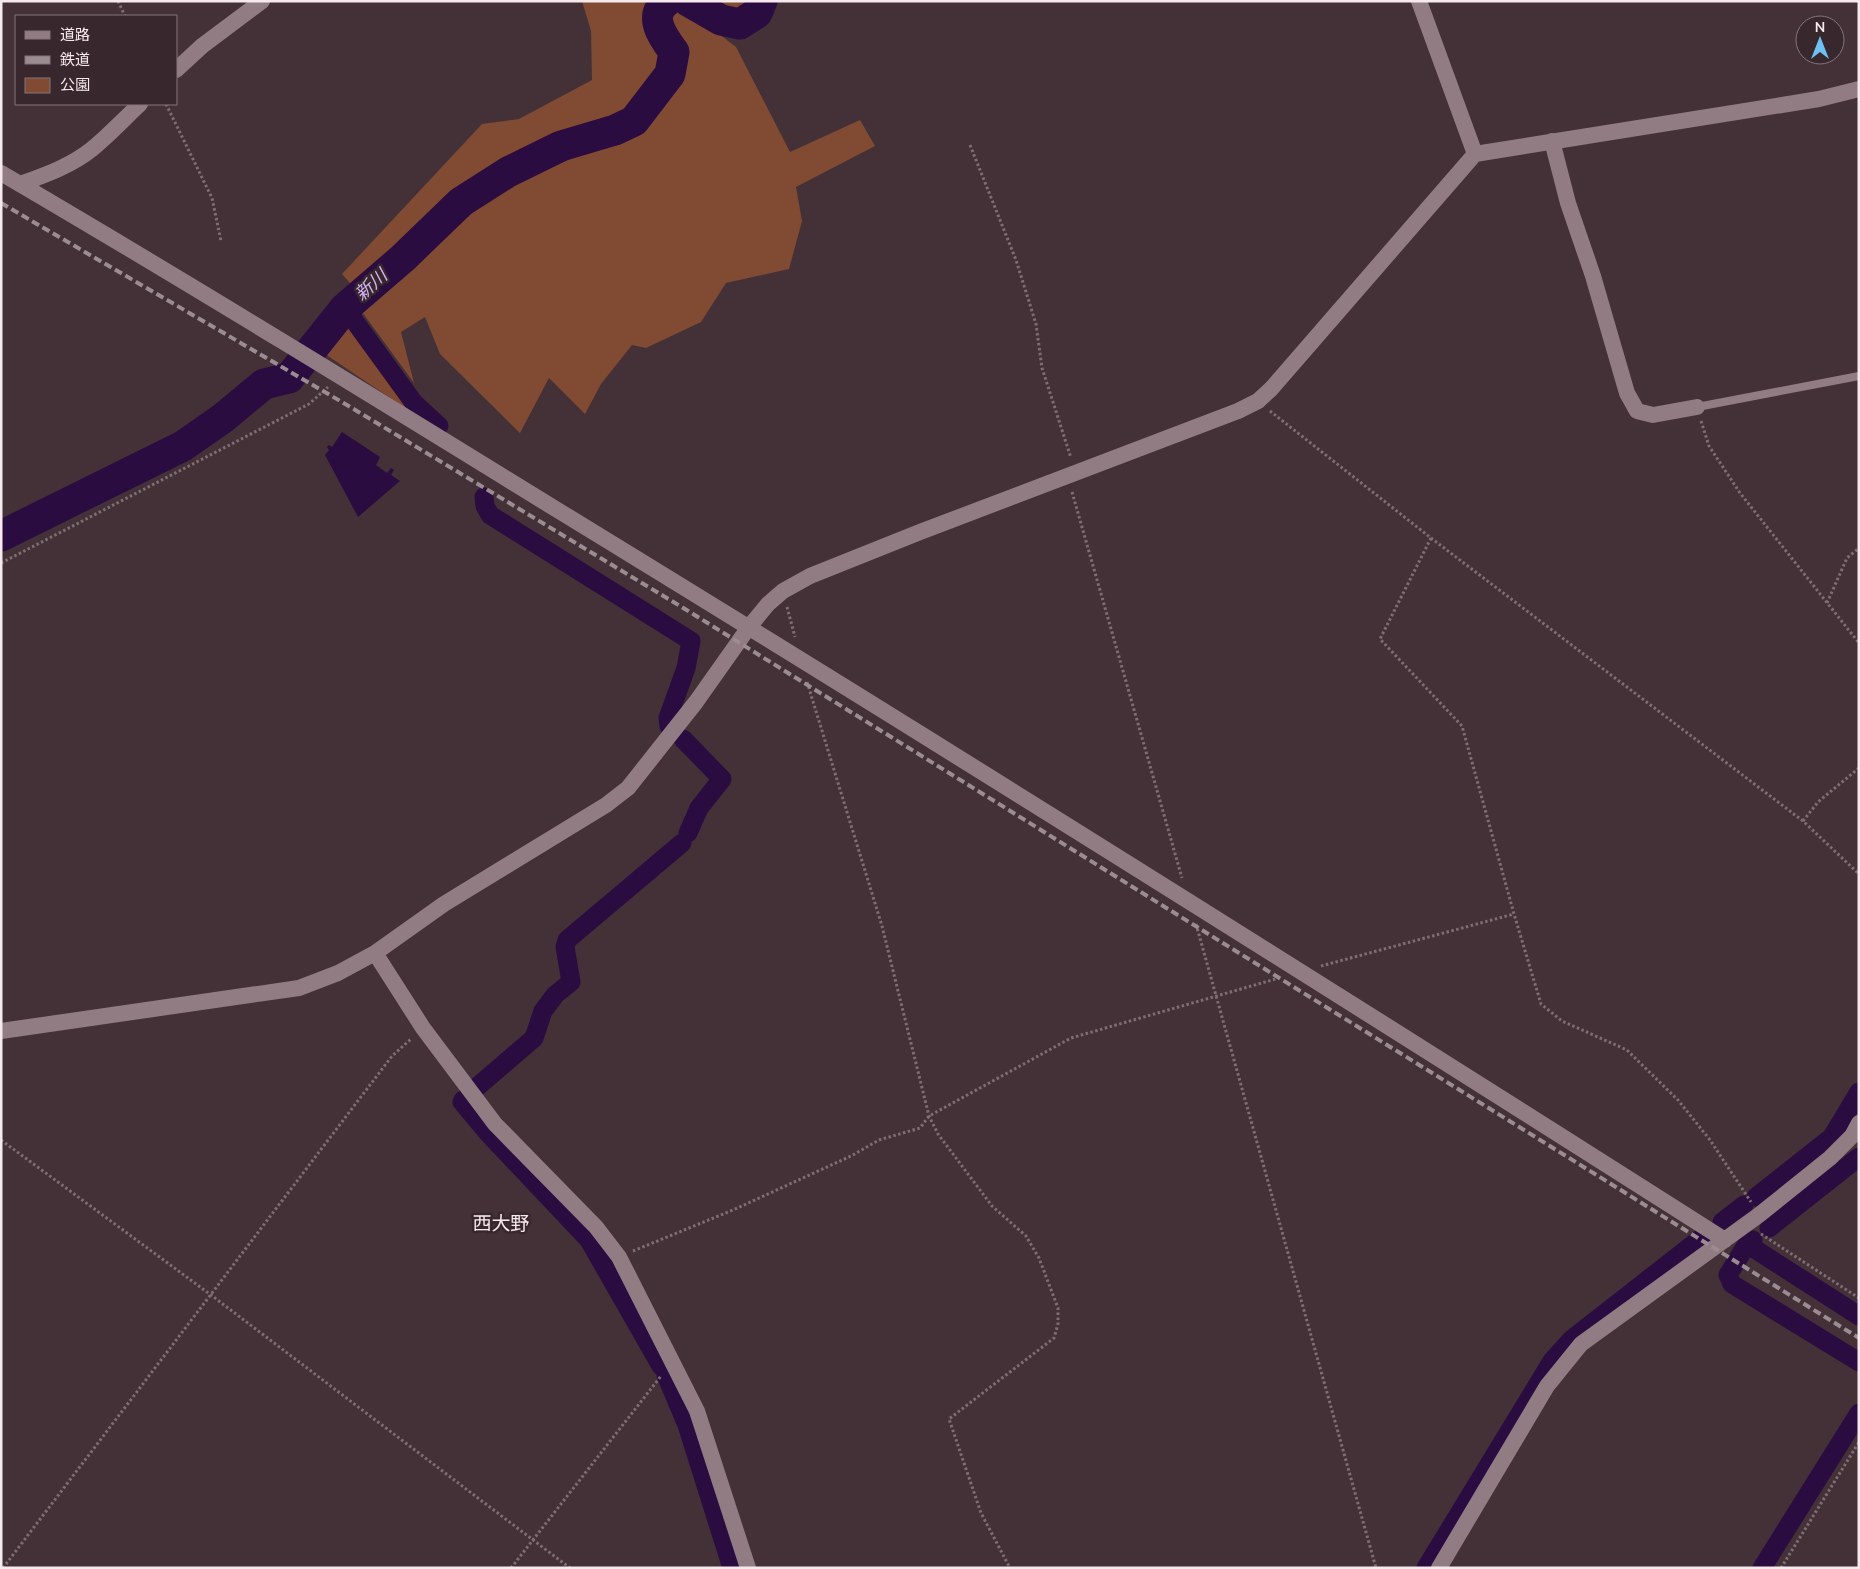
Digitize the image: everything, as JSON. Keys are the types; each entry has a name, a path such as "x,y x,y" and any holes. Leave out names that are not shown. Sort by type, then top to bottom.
{"street":[{"path":"178,68 202,46 262,1"},
{"path":"1419,1 1475,154"},
{"path":"1,1031 299,988 338,973 375,953 444,904 606,805 628,788 696,702 749,627 768,604 783,591 819,572 1258,401 1271,389 1475,154 1819,99 1859,89"},
{"path":"20,184 48,174 76,160 92,149 139,105"},
{"path":"1552,141 1568,203 1593,276 1627,393 1637,411 1653,415 1696,406"},
{"path":"1,173 339,376 801,659 1302,971 1725,1240"},
{"path":"375,953 422,1028 495,1124 596,1227 619,1257 697,1411 748,1568"},
{"path":"1439,1568 1547,1386 1581,1344 1725,1240 1830,1158 1852,1136 1859,1123"}],"lane":[{"path":"1696,406 1859,376"}],"path":[{"path":"118,1 125,15"},
{"path":"166,105 212,198 221,241"},
{"path":"970,145 1016,260 1036,324 1042,368 1215,997 1376,1568"},
{"path":"1,563 309,404 339,376"},
{"path":"1258,401 1431,538 1803,821 1859,874"},
{"path":"1696,406 1709,446 1740,493 1859,643"},
{"path":"1431,538 1380,639 1462,726 1541,1004 1562,1021 1627,1050 1678,1100 1694,1120 1753,1219 1812,1269 1859,1298"},
{"path":"1827,603 1847,558 1859,548"},
{"path":"783,591 810,699 882,926 929,1116 938,1134 992,1206 1026,1236 1039,1258 1058,1308 1058,1324 1054,1338 949,1419 980,1513 1010,1568"},
{"path":"1803,821 1818,802 1859,768"},
{"path":"619,1257 733,1210 851,1156 879,1140 920,1128 929,1116 1071,1038 1302,971 1514,914"},
{"path":"3,1568 392,1056 422,1028"},
{"path":"1,1140 211,1295 570,1568"},
{"path":"511,1568 660,1376 674,1364"},
{"path":"1781,1568 1859,1442"}],"green space":[{"path":"582,1 661,1 656,4 655,25 658,38 668,58 660,78 629,114 494,170 442,210 356,290 342,274 482,124 519,119 592,80 591,31"},
{"path":"702,1 753,1 738,14"},
{"path":"675,9 691,13 736,47 790,152 860,120 875,146 796,187 802,221 789,269 726,283 701,322 646,348 632,345 601,384 585,414 549,378 520,433 440,354 425,317 401,332 414,383 362,312 412,263 480,206 526,177 643,129 678,81 684,63 680,36 669,24"},
{"path":"346,323 411,412 322,352"}],"shaded area":[{"path":"342,432 380,457 376,465 387,473 391,468 394,470 391,475 400,481 358,517 325,455 329,450 327,447 329,445 332,447"}],"waterway":[{"name":"新川","path":"1,536 183,446 223,418 264,384 289,378 345,308 403,258 461,202 508,172 561,146 615,130 634,121 670,74 674,52 665,40 658,20 658,13 667,1"},
{"name":"新川","path":"688,1 721,20 740,24 757,13 762,1"},
{"path":"345,308 414,403 439,426"},
{"path":"484,497 485,506 490,515 691,641 686,668 668,718 669,726"},
{"path":"683,739 722,779 699,808 688,833"},
{"path":"477,1087 534,1038 543,1011 555,995 571,982 565,947 567,940 682,843"},
{"path":"1756,1197 1832,1137 1859,1092"},
{"path":"463,1100 462,1102 487,1132 589,1240 661,1366"},
{"path":"1769,1228 1859,1157"},
{"path":"1722,1222 1744,1205"},
{"path":"1426,1568 1552,1361 1572,1339 1705,1235"},
{"path":"1753,1240 1747,1244 1728,1275 1732,1284 1859,1362"},
{"path":"1747,1244 1859,1316"},
{"path":"666,1375 687,1425 732,1568"},
{"path":"1762,1568 1859,1413"}],"railway":[{"path":"1,203 347,405 685,609 1859,1338"}],"district":[{"name":"西大野","path":"501,1224"}]}
